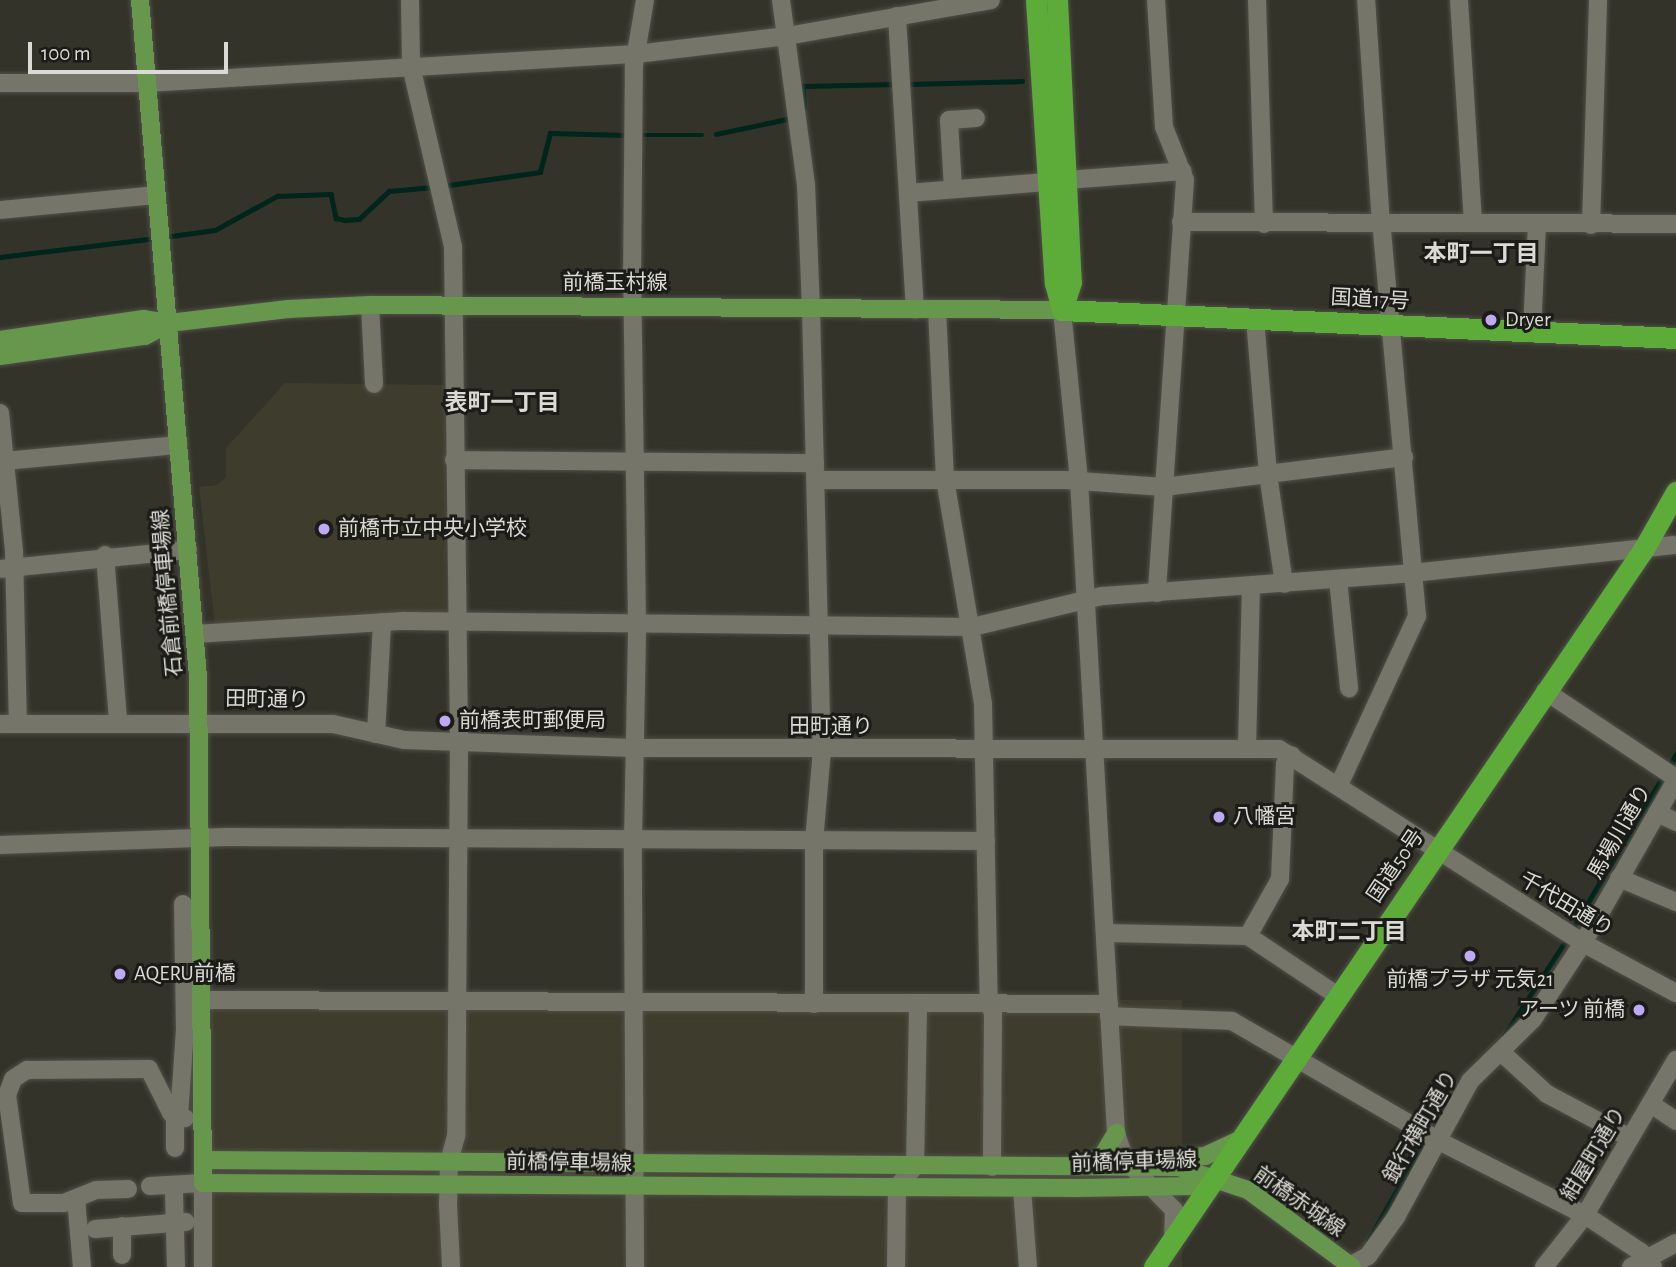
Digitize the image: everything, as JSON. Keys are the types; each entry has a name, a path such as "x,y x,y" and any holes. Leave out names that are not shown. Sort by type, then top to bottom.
{"highway":[{"path":"1036,0 1057,181"},
{"path":"1057,0 1055,283 1062,310"},
{"name":"国道17号","path":"1062,310 1175,313 1390,326 1676,338"},
{"name":"国道50号","path":"1154,1267 1217,1179 1435,850 1643,550 1676,492"}],"main road":[{"name":"石倉前橋停車場線","path":"139,0 195,634 199,722 203,1183"},
{"name":"前橋玉村線","path":"0,340 142,319 169,323 370,305 1062,310"},
{"name":"前橋玉村線","path":"0,356 145,336 169,323"},
{"path":"1109,1188 1125,1167 1205,1156 1244,1137"},
{"path":"1070,1168 1098,1159 1117,1138"},
{"name":"前橋停車場線","path":"203,1160 1178,1167 1217,1179"},
{"name":"前橋停車場線","path":"203,1183 1109,1188 1193,1186 1217,1179"},
{"name":"前橋赤城線","path":"1217,1179 1248,1190 1350,1266"}],"street":[{"path":"410,0 411,66 453,246 459,743 456,1143 449,1162 448,1184 451,1267"},
{"path":"635,1267 633,841 637,623 632,306 636,54 645,0"},
{"path":"781,0 806,184 811,308 822,750 814,842 814,1004"},
{"path":"0,83 146,83 636,54 787,36 991,0"},
{"path":"1156,0 1164,127 1183,172 1157,593"},
{"path":"1257,0 1264,224"},
{"path":"1339,785 1417,616 1381,224 1366,0"},
{"path":"1459,0 1473,222"},
{"path":"1591,225 1598,0"},
{"path":"897,16 915,309"},
{"path":"953,189 949,120 976,118"},
{"path":"908,193 1183,172"},
{"path":"0,210 156,195"},
{"path":"1181,222 1676,224"},
{"path":"1532,330 1537,225"},
{"path":"370,305 374,384"},
{"path":"937,309 945,479 973,627 984,750 989,1003 993,1013 992,1167"},
{"path":"1062,310 1079,480 1117,1138 1125,1167 1153,1186 1174,1210 1172,1242"},
{"path":"1255,319 1268,474 1284,584"},
{"path":"0,413 5,461 9,724"},
{"path":"5,461 178,445"},
{"path":"454,460 635,462 945,479 1079,480 1164,487 1404,457"},
{"path":"195,634 382,622 973,627 1086,600 1412,573 1675,545"},
{"path":"7,567 105,555 188,550"},
{"path":"105,555 118,722"},
{"path":"1338,579 1349,688"},
{"path":"1247,748 1251,586"},
{"path":"376,734 382,622"},
{"path":"1545,691 1671,775"},
{"name":"田町通り","path":"9,724 332,724 376,734 459,743 634,748 1095,752 1279,749 1339,785 1435,850"},
{"path":"1248,936 1280,879 1285,764 1292,755"},
{"name":"馬場川通り","path":"1583,943 1657,813 1671,775"},
{"path":"1657,813 1676,822"},
{"path":"0,845 199,839 986,841"},
{"name":"千代田通り","path":"1435,850 1583,943 1676,993"},
{"path":"1619,878 1676,902"},
{"path":"174,1148 179,1117 185,1030 183,904"},
{"path":"1105,933 1248,936 1338,996"},
{"name":"銀行横町通り","path":"1350,1266 1368,1256 1396,1217 1470,1082 1502,1053 1533,1019 1583,943"},
{"path":"203,1000 633,1004 989,1003 1232,1021 1437,1140 1585,1214 1650,1263"},
{"path":"896,1267 897,1187 915,1166 918,1005"},
{"path":"1502,1053 1547,1094 1630,1138"},
{"name":"紺屋町通り","path":"1545,1267 1585,1214 1676,1061"},
{"path":"128,1189 96,1190 76,1199 22,1203 6,1151 5,1084 27,1070 149,1069 179,1117"},
{"path":"1651,1104 1676,1121"},
{"path":"175,1179 181,1222 176,1267"},
{"path":"150,1186 203,1183 203,1267"},
{"path":"1022,1188 1028,1267"},
{"path":"76,1199 86,1230 82,1267"},
{"path":"86,1230 181,1222"},
{"path":"122,1226 122,1255"},
{"path":"1631,1267 1650,1263 1676,1243"}],"shaded area":[{"name":"前橋市立中央小学校","path":"285,383 445,385 445,611 436,618 215,625 199,487 217,485 226,477 226,448"},
{"path":"203,1000 1182,1000 1182,1267 203,1267"}],"waterway":[{"path":"909,84 1022,81"},
{"path":"804,108 803,86 897,84"},
{"path":"716,134 792,118"},
{"path":"442,186 540,172 550,133 626,135"},
{"path":"642,135 702,135"},
{"path":"164,237 215,230 277,196 331,194 336,218 345,220 359,219 389,191 433,187"},
{"path":"0,257 156,238"},
{"path":"1668,769 1676,754"},
{"path":"1571,931 1663,776"},
{"path":"1503,1037 1567,939"},
{"path":"1432,1131 1452,1096"},
{"path":"1368,1240 1427,1138"}],"place":[{"name":"Dryer","path":"1491,320"},
{"name":"前橋市立中央小学校","path":"324,529"},
{"name":"前橋表町郵便局","path":"445,721"},
{"name":"八幡宮","path":"1219,817"},
{"name":"前橋プラザ 元気21","path":"1470,956"},
{"name":"AQERU前橋","path":"120,974"},
{"name":"アーツ 前橋","path":"1639,1010"}],"district":[{"name":"本町一丁目","path":"1481,255"},
{"name":"表町一丁目","path":"502,404"},
{"name":"本町二丁目","path":"1349,933"}]}
